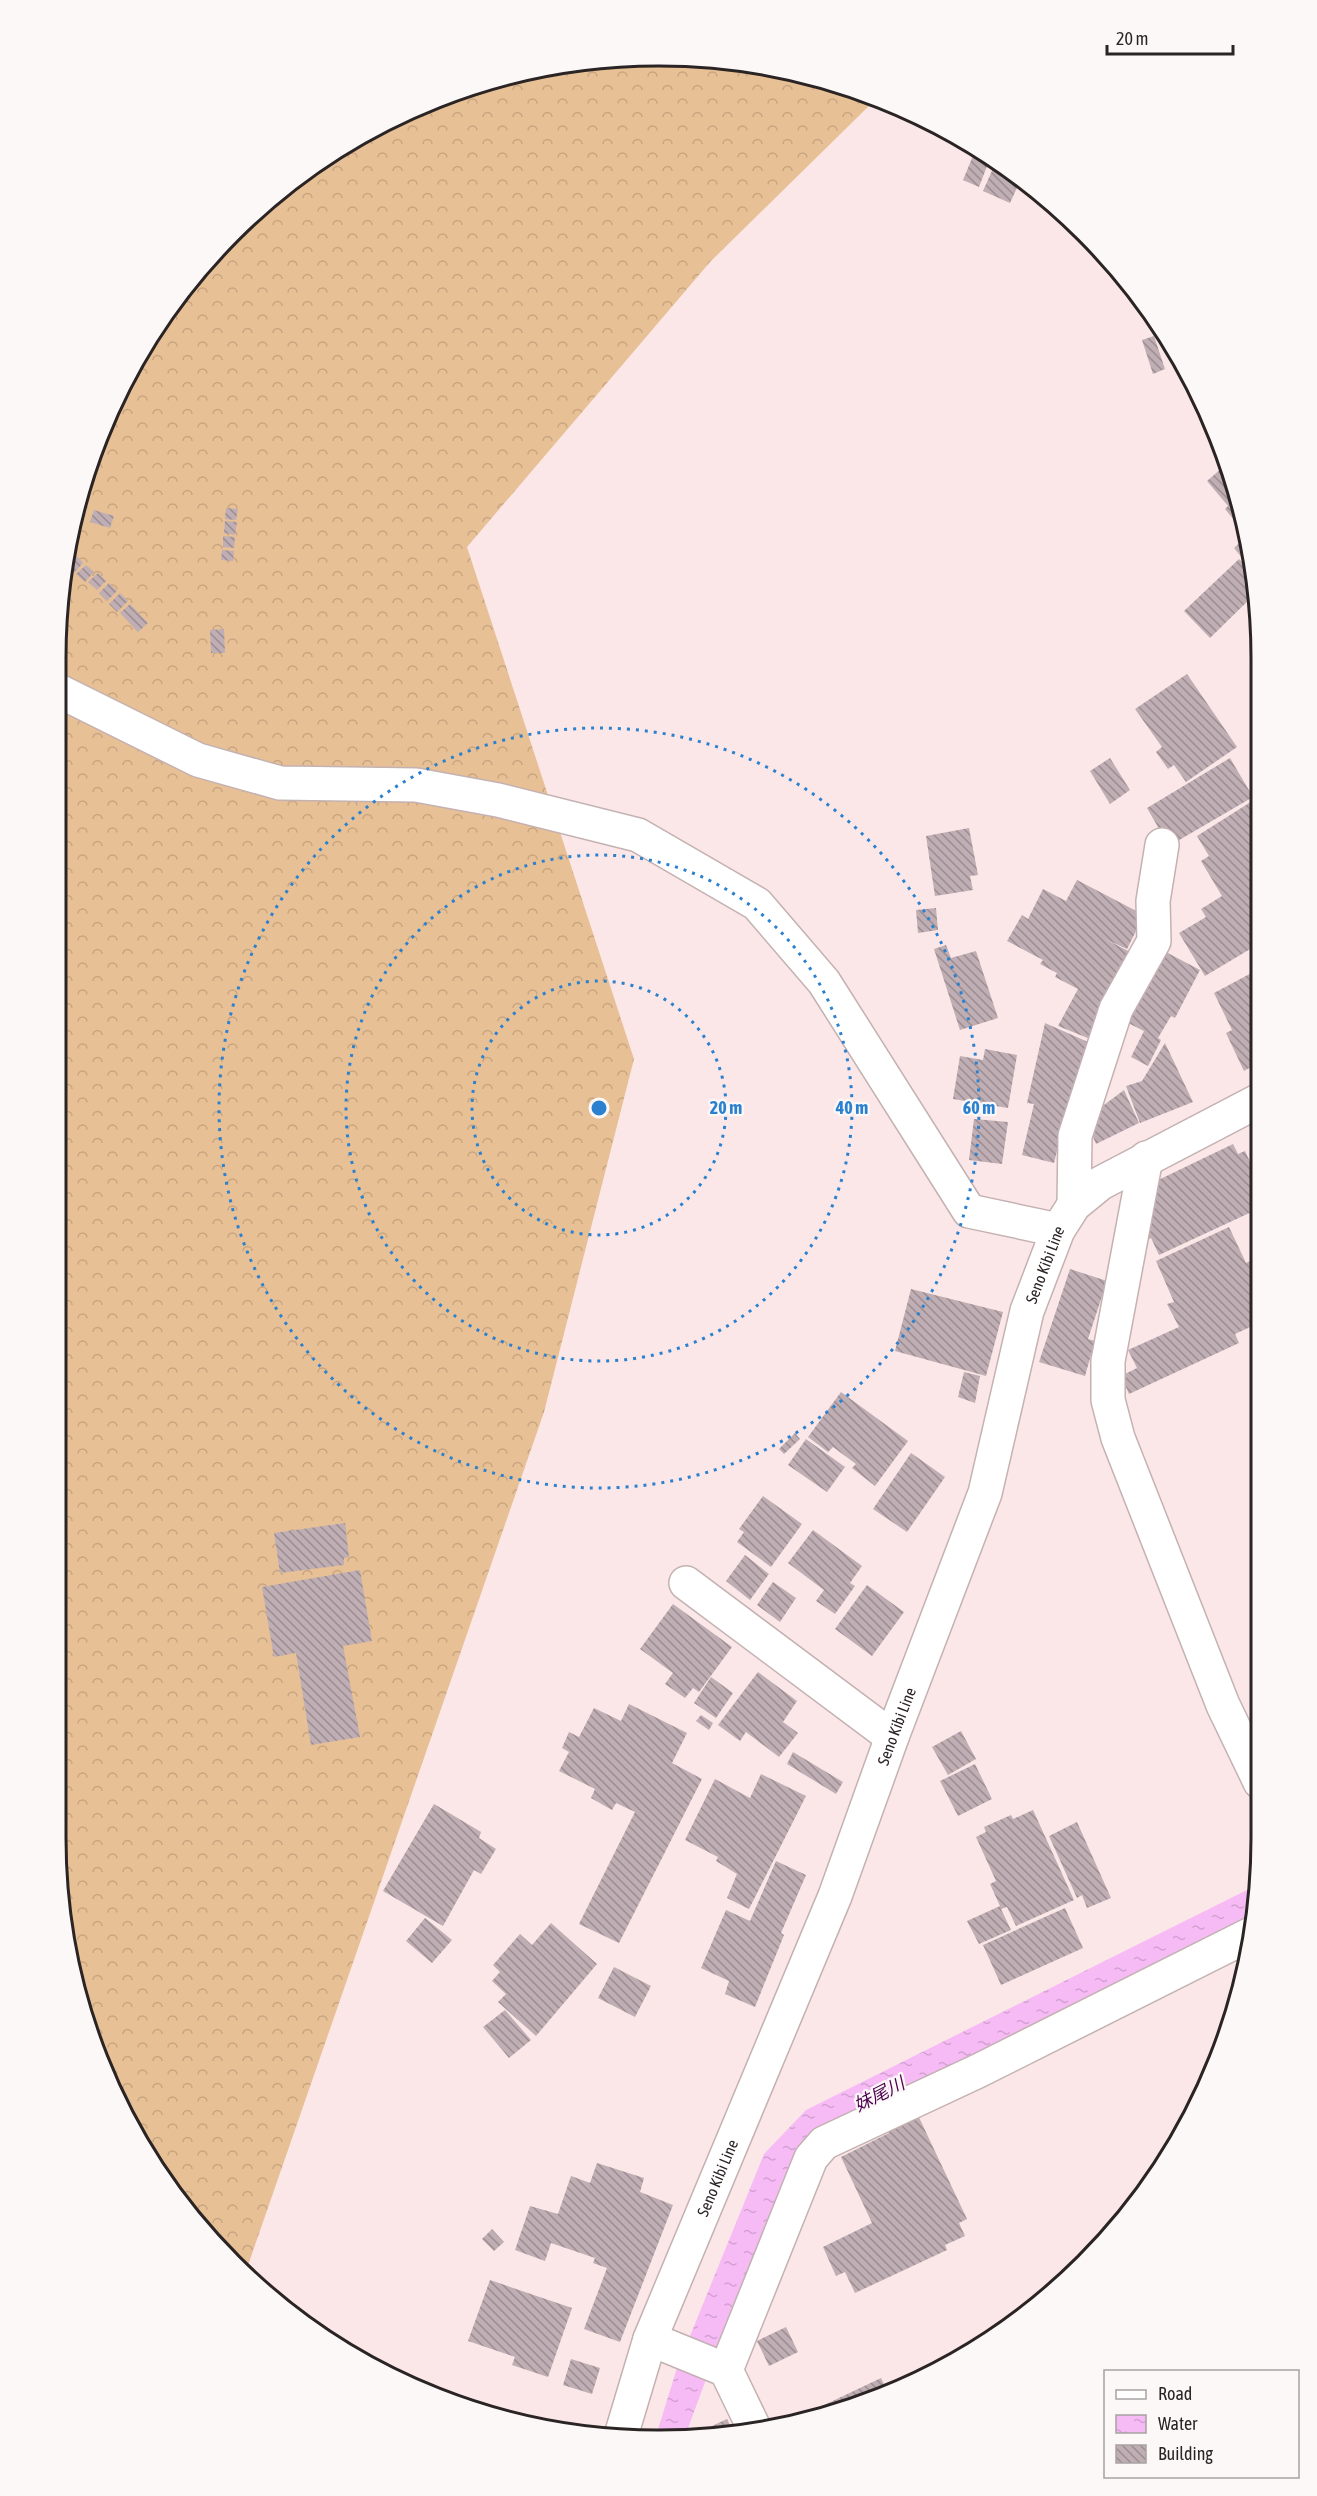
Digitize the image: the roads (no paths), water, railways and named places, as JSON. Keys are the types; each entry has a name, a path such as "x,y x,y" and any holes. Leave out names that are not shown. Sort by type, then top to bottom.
{"street":[{"path":"66,694 198,760 280,783 416,785 498,800 638,834 757,904 824,982 969,1211 1066,1217 1075,1136 1116,1009 1154,941 1153,901 1162,845"},
{"name":"Seno Kibi Line","path":"624,2429 835,1896 892,1737 986,1493 1027,1311 1066,1217 1101,1183 1251,1105"},
{"path":"1146,1158 1108,1361 1108,1400 1118,1438 1219,1694 1251,1763"},
{"path":"686,1583 892,1737"},
{"path":"722,2368 811,2158 824,2143 978,2071 1242,1938"},
{"path":"659,2343 722,2368 751,2423"}],"water":[{"name":"妹尾川","path":"1249,1889 1245,1923 796,2161 726,2325 688,2429 658,2430 677,2368 764,2154 806,2110"}]}
